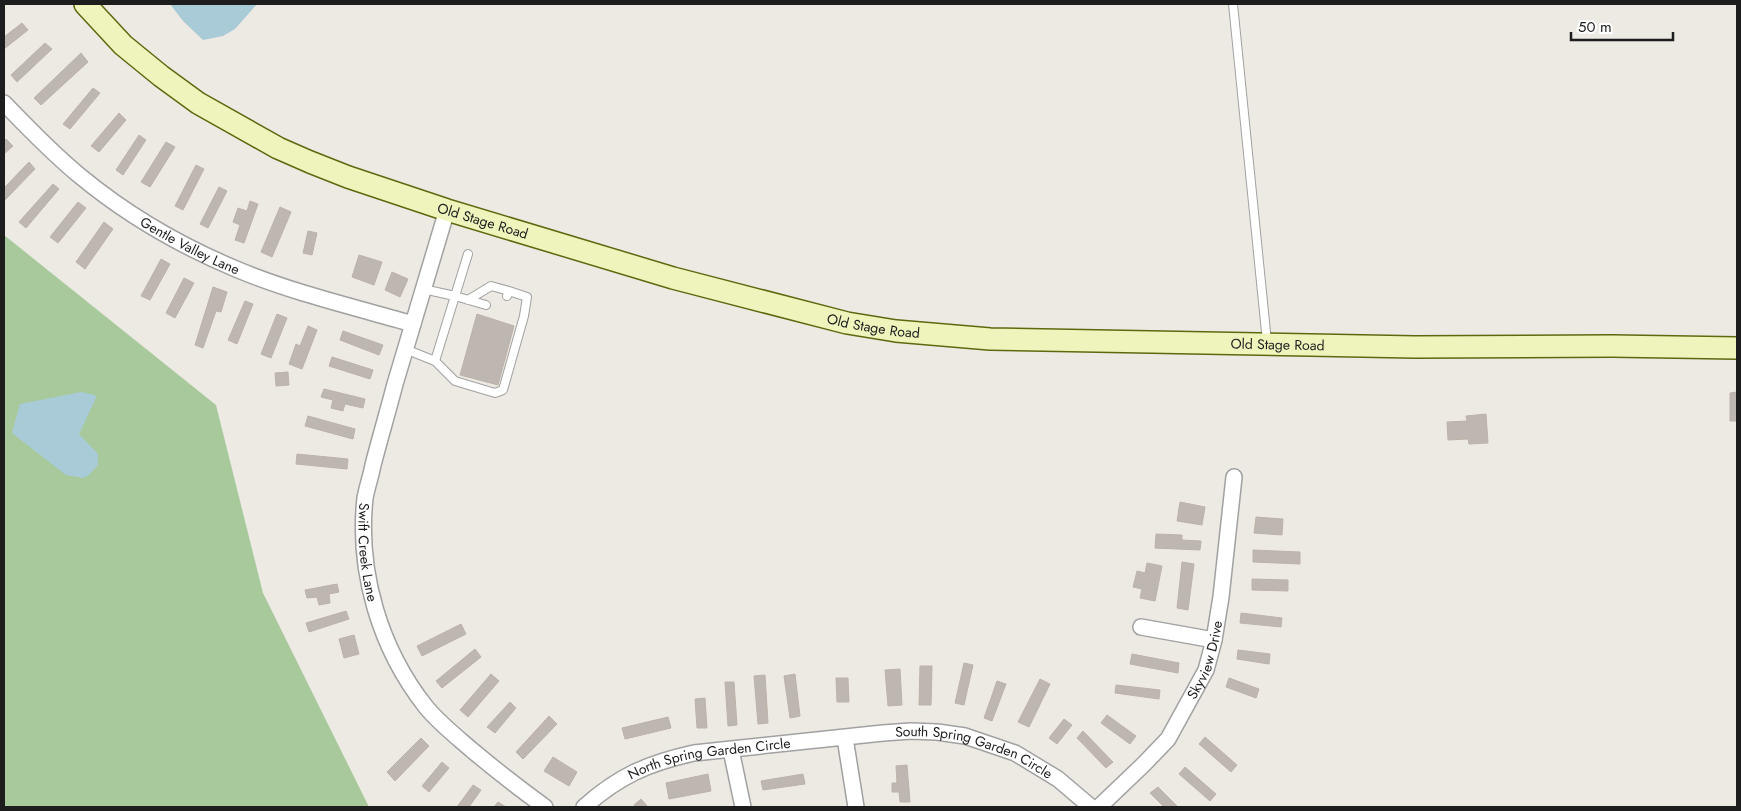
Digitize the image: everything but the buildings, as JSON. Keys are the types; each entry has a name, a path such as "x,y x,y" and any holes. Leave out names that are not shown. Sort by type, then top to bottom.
{"main road":[{"name":"Old Stage Road","path":"85,4 123,44 161,76 198,103 234,125 310,162 447,210 673,278 846,323 990,339 1415,347 1612,346 1737,348"}],"street":[{"name":"Gentle Valley Lane","path":"4,103 34,134 81,177 163,233 236,269 286,288 413,324"},
{"name":"Swift Creek Lane","path":"447,210 405,349 366,496 364,547 368,580 376,611 399,667 427,708 441,724 508,781 545,807"},
{"name":"Skyview Drive","path":"1099,807 1168,739 1206,670 1214,640 1221,597 1234,478"},
{"path":"1141,627 1214,640"},
{"name":"South Spring Garden Circle","path":"845,738 911,731 964,736 1015,753 1037,765 1058,779 1091,807"},
{"path":"845,738 856,807"},
{"name":"North Spring Garden Circle","path":"584,807 606,788 633,773 666,759 694,753 845,738"},
{"path":"731,750 743,807"}],"lane":[{"path":"1233,4 1268,344"},
{"path":"435,361 468,254"},
{"path":"405,349 435,361 455,381 495,393 503,390 520,315 527,297 508,294 492,286 468,300"},
{"path":"424,289 486,305"}],"green space":[{"path":"4,235 216,405 263,593 369,807 4,807"}],"water":[{"path":"170,4 257,4 235,29 223,36 203,40 183,21"},
{"path":"81,392 95,395 96,398 79,434 98,454 98,465 88,476 83,478 66,475 12,433 20,404"}]}
